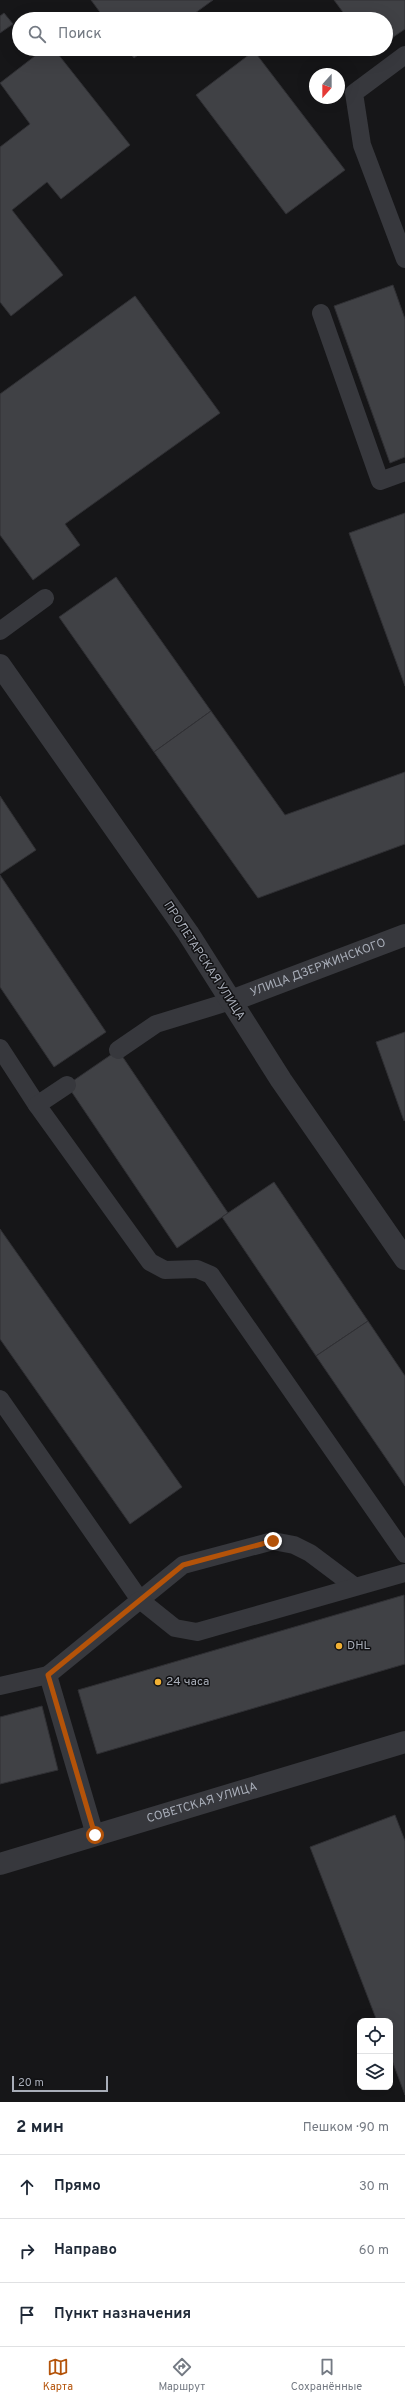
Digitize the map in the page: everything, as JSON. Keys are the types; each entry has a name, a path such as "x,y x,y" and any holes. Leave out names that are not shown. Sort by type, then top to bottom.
{"street":[{"name":"ПРОЛЕТАРСКАЯ УЛИЦА","path":"0,665 188,933 281,1080 405,1259"},
{"name":"УЛИЦА ДЗЕРЖИНСКОГО","path":"231,1001 405,935"},
{"name":"СОВЕТСКАЯ УЛИЦА","path":"0,1864 405,1742"}],"lane":[{"path":"405,55 354,93 362,145 405,259"},
{"path":"321,313 380,481 405,472"},
{"path":"0,631 45,598"},
{"path":"118,1050 156,1024 231,1001"},
{"path":"0,1048 37,1105 150,1262 166,1270 196,1269 211,1275 405,1554"},
{"path":"37,1105 67,1085"},
{"path":"0,1399 140,1600 175,1628 197,1632 354,1586 405,1573"},
{"path":"0,1686 48,1675 183,1565 273,1541 294,1545 310,1553 354,1586"},
{"path":"48,1675 95,1835"}],"building":[{"path":"91,0 213,0 197,12 100,12"},
{"path":"334,0 405,0 405,29 393,37 393,12 343,12"},
{"path":"4,13 12,25 0,33 0,16"},
{"path":"35,56 60,56 130,145 61,199 47,182 12,210 63,275 11,316 0,302 0,147 30,124 0,83"},
{"path":"247,56 258,56 345,170 286,214 196,95"},
{"path":"393,285 405,319 405,457 390,463 334,306"},
{"path":"135,296 220,413 65,524 80,545 33,580 0,535 0,394"},
{"path":"405,513 405,686 349,533"},
{"path":"116,577 211,711 154,752 59,617"},
{"path":"211,711 285,815 405,772 405,844 258,898 154,752"},
{"path":"0,796 36,850 0,874"},
{"path":"0,875 106,1032 54,1067 0,987"},
{"path":"405,1032 405,1120 404,1121 376,1042"},
{"path":"118,1050 228,1213 177,1248 67,1085"},
{"path":"274,1182 368,1321 316,1356 222,1217"},
{"path":"0,1229 182,1487 130,1524 0,1339"},
{"path":"368,1321 405,1376 405,1486 316,1356"},
{"path":"404,1595 405,1664 97,1754 78,1690"},
{"path":"42,1706 58,1770 0,1784 0,1717"},
{"path":"395,1815 405,1841 405,2095 393,2063 393,2018 376,2018 310,1847"}],"place":[{"name":"DHL","path":"339,1646"},
{"name":"24 часа","path":"158,1682"}],"route":[{"path":"95,1835 48,1675 183,1565 273,1541"}]}
